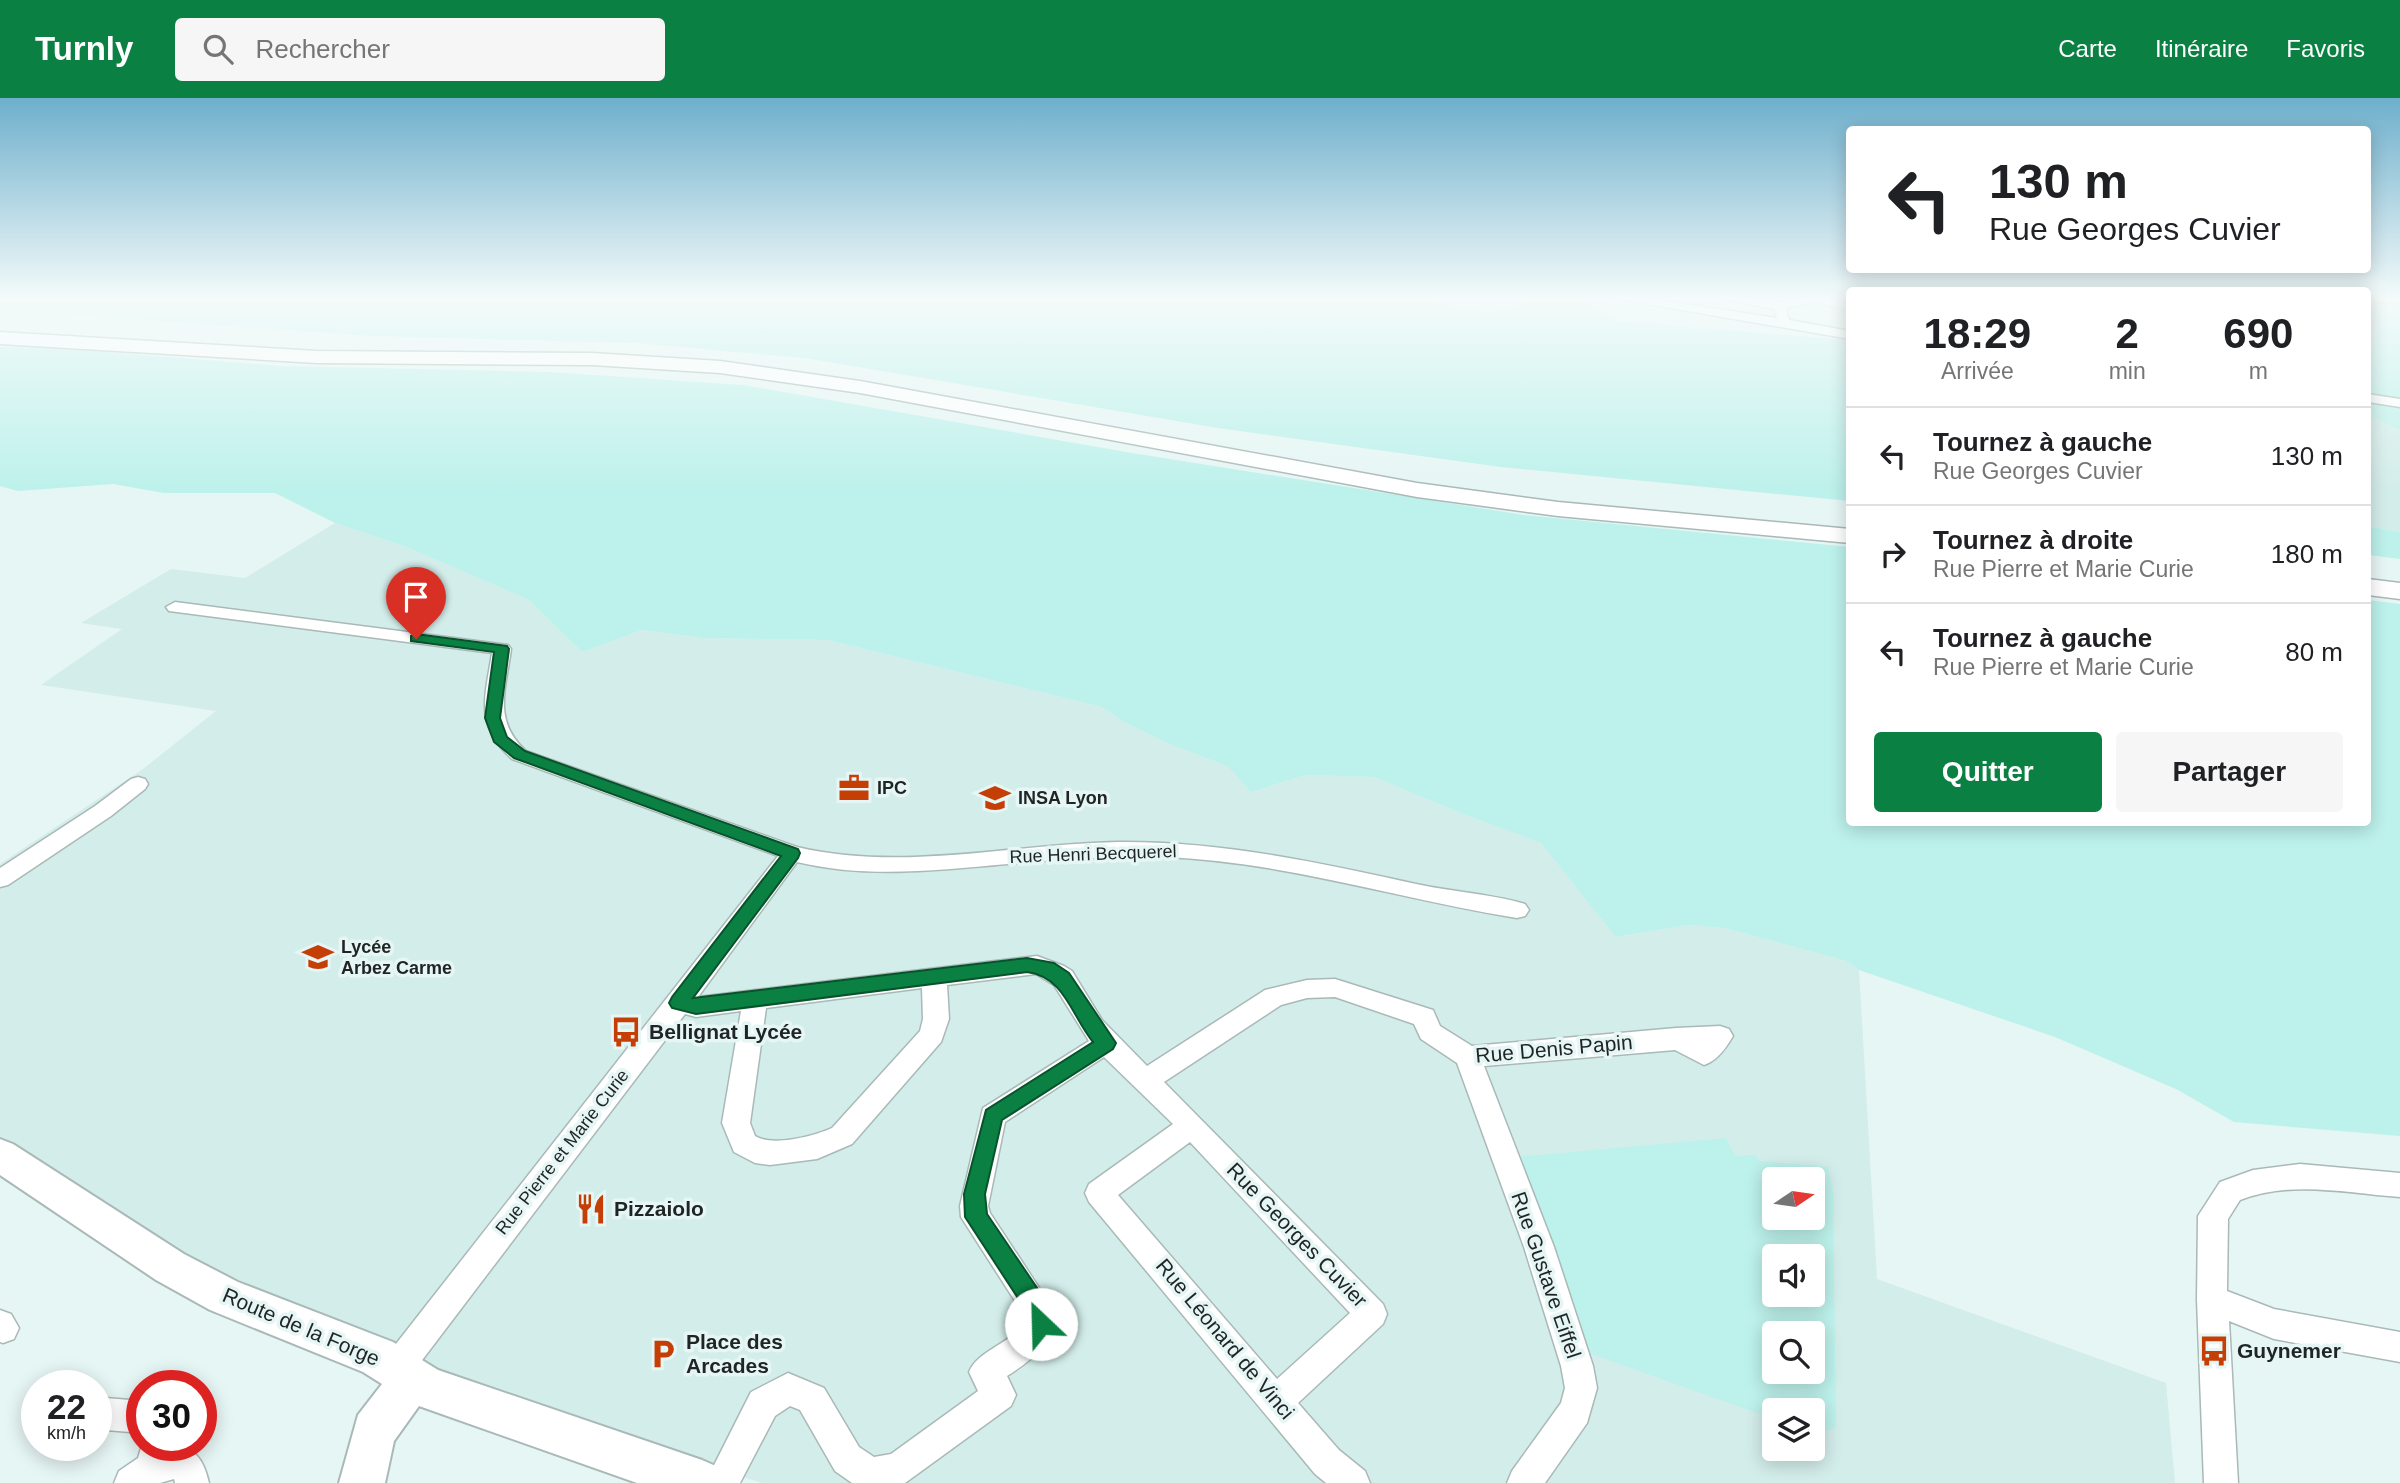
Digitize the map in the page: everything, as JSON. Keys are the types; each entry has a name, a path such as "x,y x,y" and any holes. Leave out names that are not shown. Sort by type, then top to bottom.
{"highway":[{"path":"622,362 738,369 860,387 1429,491 1580,511 1846,536"},
{"path":"709,362 759,365 878,383 1432,485 1631,509 1846,529"},
{"path":"2371,572 2400,575"},
{"path":"2371,585 2400,588"}],"main road":[{"name":"Route de la Forge","path":"0,1155 170,1267 224,1296 378,1357 437,1392 702,1483"},
{"path":"362,1483 374,1431 405,1374"}],"street":[{"path":"2371,398 2400,403"},
{"path":"175,607 502,649 493,718 500,739 519,755 792,853"},
{"path":"0,879 103,811 138,784"},
{"name":"Rue Henri Becquerel","path":"792,853 847,865 885,867 1068,852 1133,849 1189,851 1322,873 1456,902 1517,910"},
{"name":"Rue Pierre et Marie Curie","path":"405,1374 792,853"},
{"name":"Rue Georges Cuvier","path":"679,1003 696,1007 1027,965 1047,968 1063,978 1106,1043 1192,1125 1372,1314 1278,1400"},
{"path":"755,1000 736,1122 744,1144 755,1151 770,1153 817,1147 842,1136 932,1035 936,1019 934,978"},
{"name":"Rue Denis Papin","path":"1144,1080 1274,997 1307,989 1335,988 1424,1017 1430,1032 1468,1057 1676,1038"},
{"path":"722,1483 763,1404 788,1388 812,1399 846,1459 870,1475 898,1469 1000,1395 985,1372 1035,1336 1041,1324 1040,1312 976,1217 974,1206 993,1116 1106,1043"},
{"name":"Rue Gustave Eiffel","path":"1468,1057 1539,1247 1577,1366 1581,1388 1575,1411 1524,1483"},
{"name":"Rue Léonard de Vinci","path":"1192,1125 1099,1193 1278,1400 1328,1462 1353,1483"},
{"path":"2221,1483 2212,1300 2213,1216 2230,1191 2253,1182 2278,1177 2300,1176 2400,1185"},
{"path":"2212,1300 2274,1324 2400,1347"},
{"path":"147,1465 177,1462 191,1472 192,1483"}],"shaded area":[{"path":"0,362 227,362 282,366 549,372 743,385 1132,453 1524,515 1846,547 1846,826 2371,826 2371,600 2400,604 2400,1136 2234,1122 2176,1089 2055,1037 1859,970 1846,961 1725,928 1688,925 1616,937 1541,843 1374,777 1305,775 1251,792 1227,766 1167,743 1122,721 1102,707 828,640 702,638 642,630 582,652 529,600 409,548 335,523 275,493 164,493 113,484 18,491 0,486"},
{"path":"826,362 1846,362 1846,501 1501,467 1218,428"},
{"path":"2371,362 2400,362 2400,430 2371,417"},
{"path":"2371,417 2400,430 2400,532 2371,527"},
{"path":"335,523 409,548 529,600 582,652 642,630 702,638 828,640 1102,707 1122,721 1167,743 1227,766 1251,792 1305,775 1374,777 1541,843 1617,937 1688,925 1725,928 1846,961 1859,970 1877,1279 2166,1383 2175,1483 762,1483 401,1370 0,1176 0,864 143,769 216,711 41,685 122,629 81,623 171,569 245,578"},
{"path":"2371,527 2400,532 2400,559 2371,555"},
{"path":"1726,1138 1735,1156 1755,1155 1760,1161 1828,1167 1833,1192 1836,1428 1825,1431 1825,1398 1762,1398 1762,1415 1591,1354 1515,1157"}],"place":[{"name":"IPC","path":"854,788"},
{"name":"INSA Lyon","path":"995,798"},
{"name":"Lycée Arbez Carme","path":"318,957"},
{"name":"Bellignat Lycée","path":"626,1032"},
{"name":"Pizzaiolo","path":"591,1209"},
{"name":"Guynemer","path":"2214,1351"},
{"name":"Place des Arcades","path":"663,1354"}],"route":[{"path":"416,639 502,649 493,718 500,739 519,755 713,827 792,853 679,1003 696,1007 1027,965 1047,968 1063,978 1106,1043 993,1116 974,1206 976,1217 1040,1312 1041,1324"}]}
